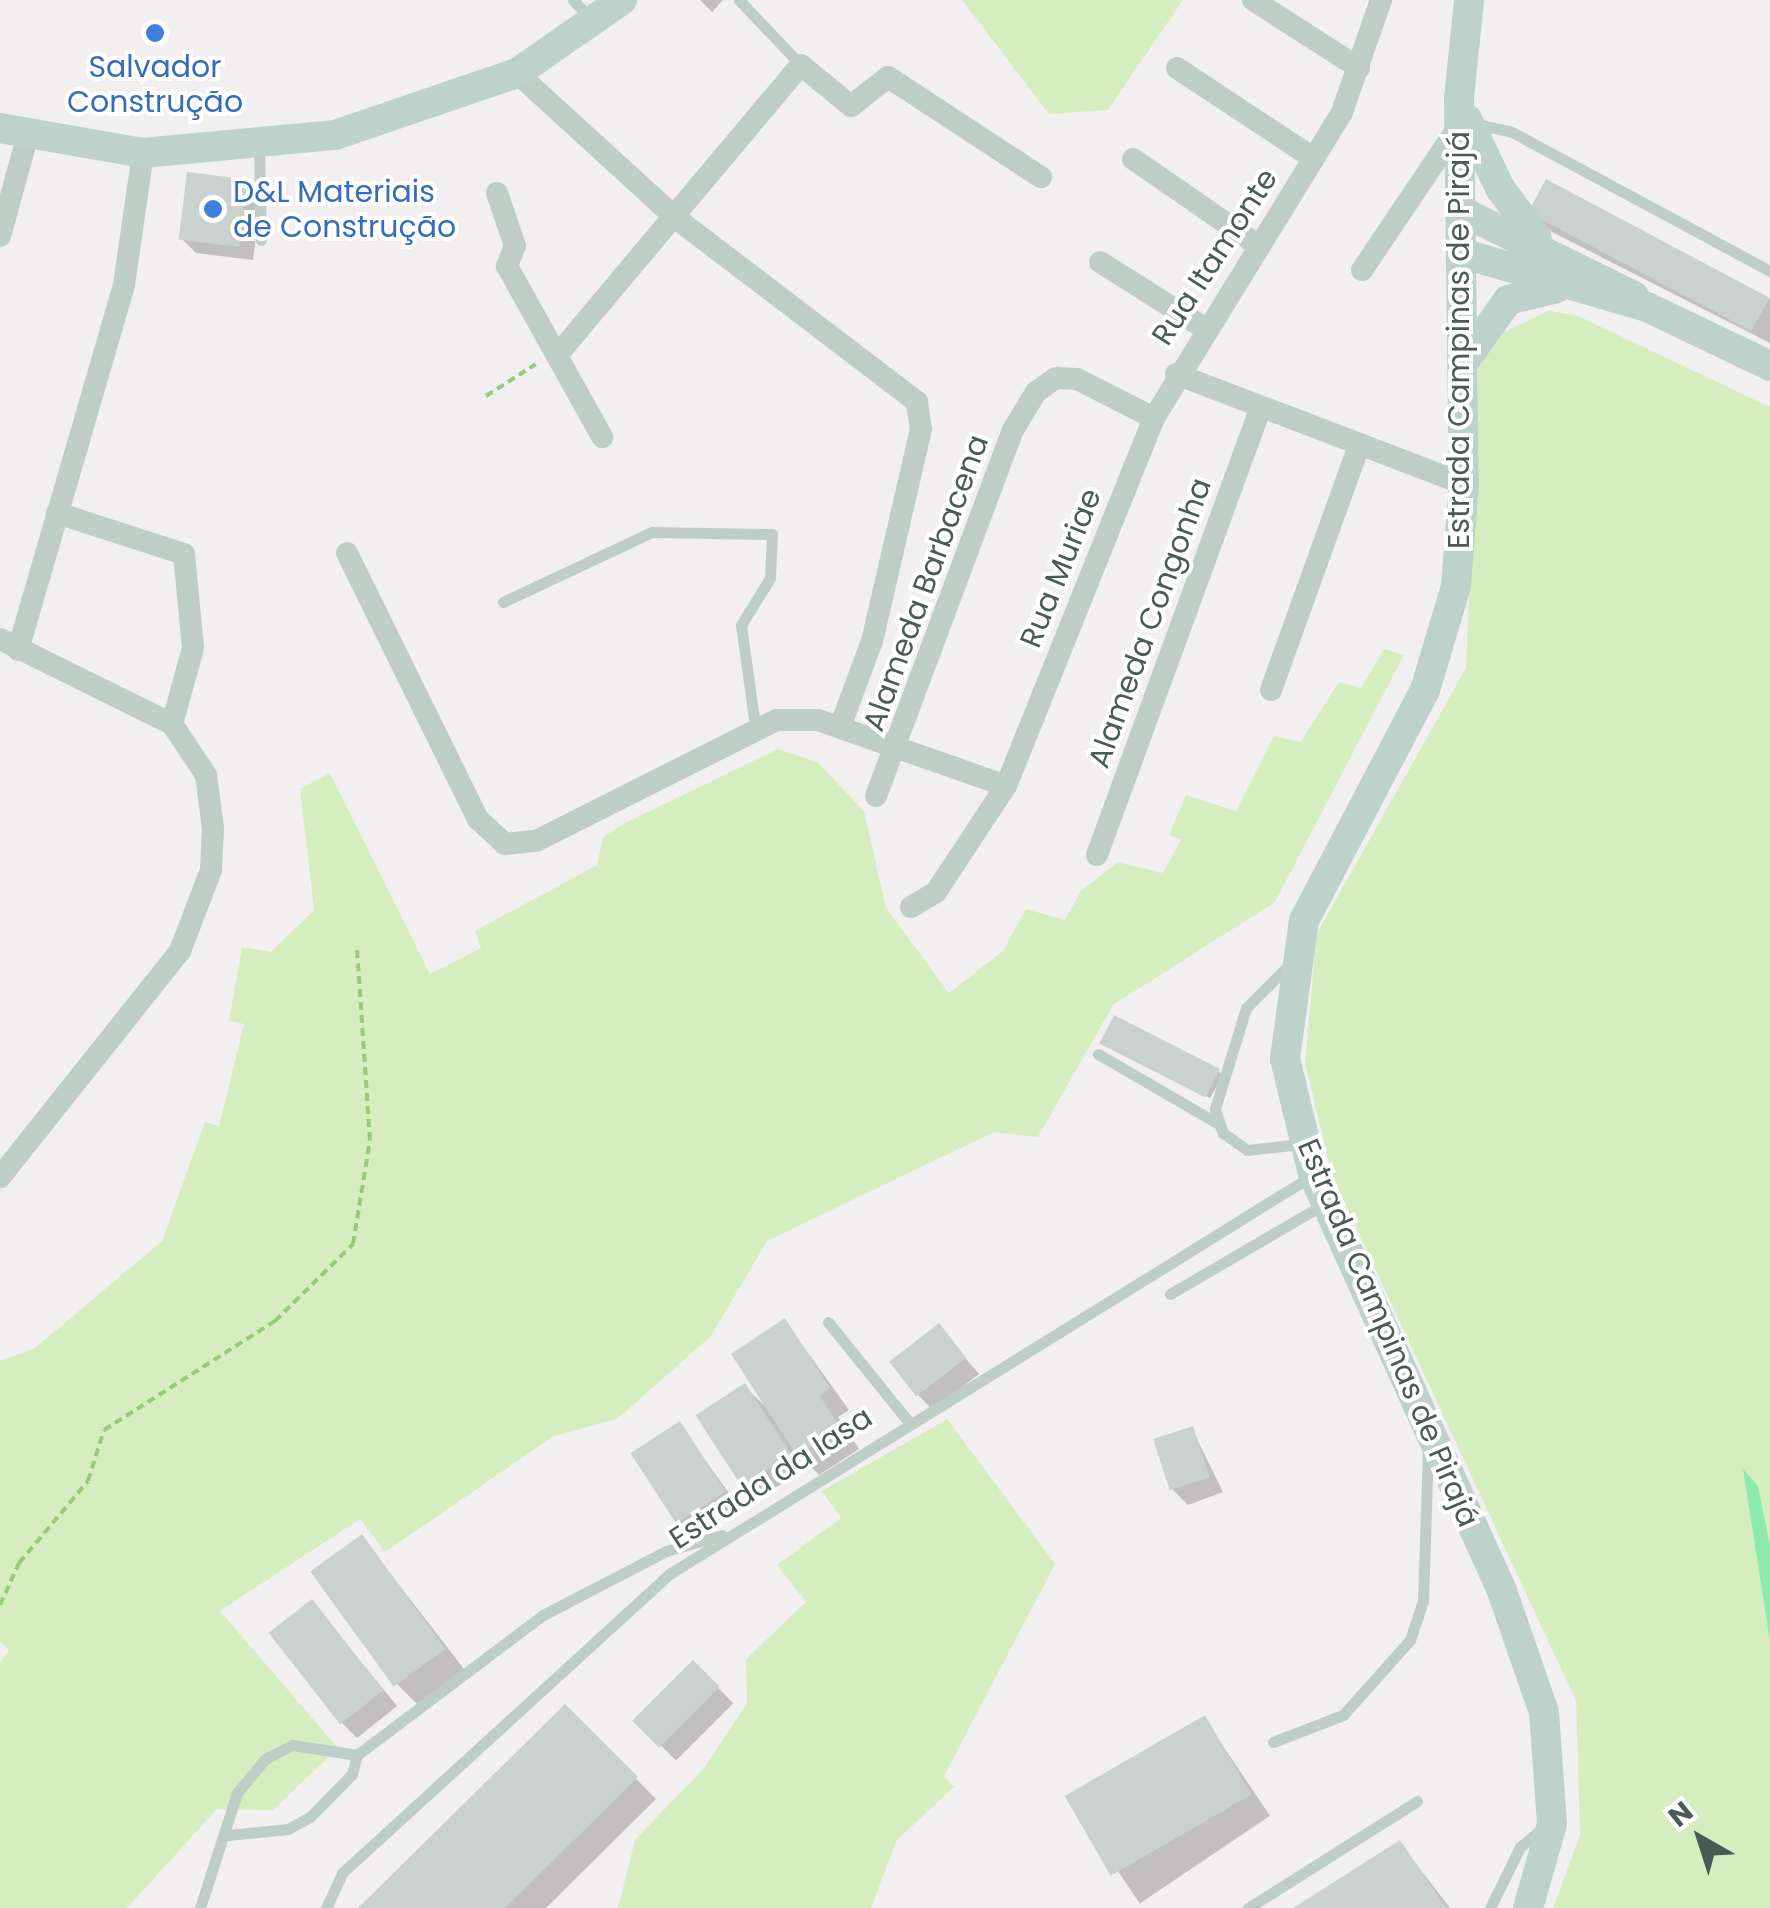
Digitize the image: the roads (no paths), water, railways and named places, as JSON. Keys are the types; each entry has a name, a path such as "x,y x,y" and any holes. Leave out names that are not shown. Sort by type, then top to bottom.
{"main road":[{"path":"14,130 143,153 260,148 427,109 518,73 596,24 622,0"},
{"name":"Estrada Campinas de Pirajá","path":"1469,0 1461,211 1464,484 1456,586 1438,656 1316,888 1292,961 1285,1059 1313,1174 1531,1668 1552,1751 1552,1824 1528,1908"},
{"path":"1462,116 1500,188 1542,244"},
{"path":"1461,211 1542,244 1647,307 1770,366"},
{"path":"1462,253 1647,307"},
{"path":"1462,368 1508,300 1544,288 1585,292"}],"street":[{"path":"1254,0 1359,68"},
{"name":"Rua Itamonte","path":"1381,0 1359,68 1313,158 1176,374 1259,412 1464,484"},
{"path":"558,354 676,219 800,65 852,106 888,76 1041,177"},
{"path":"1178,68 1313,158"},
{"path":"518,73 676,219 908,391 921,429 872,641 840,727"},
{"path":"1362,270 1462,116"},
{"path":"0,236 14,130"},
{"path":"0,1177 141,1008 200,908 213,828 206,775 172,724 89,676 9,644 57,512 124,285 143,153"},
{"path":"1133,158 1259,246"},
{"path":"497,193 515,246 507,266 602,437"},
{"path":"1100,262 1203,327"},
{"name":"Rua Muriae","path":"911,907 936,892 1006,786 1154,418 1176,374"},
{"name":"Alameda Barbacena","path":"876,796 900,748 1013,430 1036,392 1056,378 1077,379 1154,418"},
{"name":"Alameda Congonha","path":"1098,855 1259,412"},
{"path":"1271,690 1359,446"},
{"path":"57,512 184,554 193,648 172,724"},
{"path":"347,553 494,839 536,841 755,726 818,720 1006,786"}],"lane":[{"path":"572,0 596,24"},
{"path":"739,0 800,65"},
{"path":"1462,116 1510,131 1770,271"},
{"path":"260,148 261,240"},
{"path":"503,602 652,532 772,534 770,578 741,625 755,726"},
{"path":"1217,1123 1238,1024 1257,991 1292,961"},
{"path":"1098,1054 1217,1123 1261,1154 1303,1144"},
{"name":"Estrada da Iasa","path":"326,1908 342,1873 672,1573 907,1420 1313,1174"},
{"path":"1170,1294 1326,1203"},
{"path":"828,1322 907,1420"},
{"path":"1273,1742 1343,1715 1410,1640 1422,1600 1429,1438"},
{"path":"228,1835 288,1830 310,1816 352,1774 357,1755 543,1615 666,1550 734,1532"},
{"path":"200,1908 228,1835 236,1793 265,1759 293,1745 357,1755"},
{"path":"1248,1908 1417,1800"},
{"path":"1490,1908 1520,1847 1552,1824"}],"place":[{"name":"Salvador Construção","path":"155,33"},
{"name":"D&L Materiais de Construção","path":"213,209"}]}
